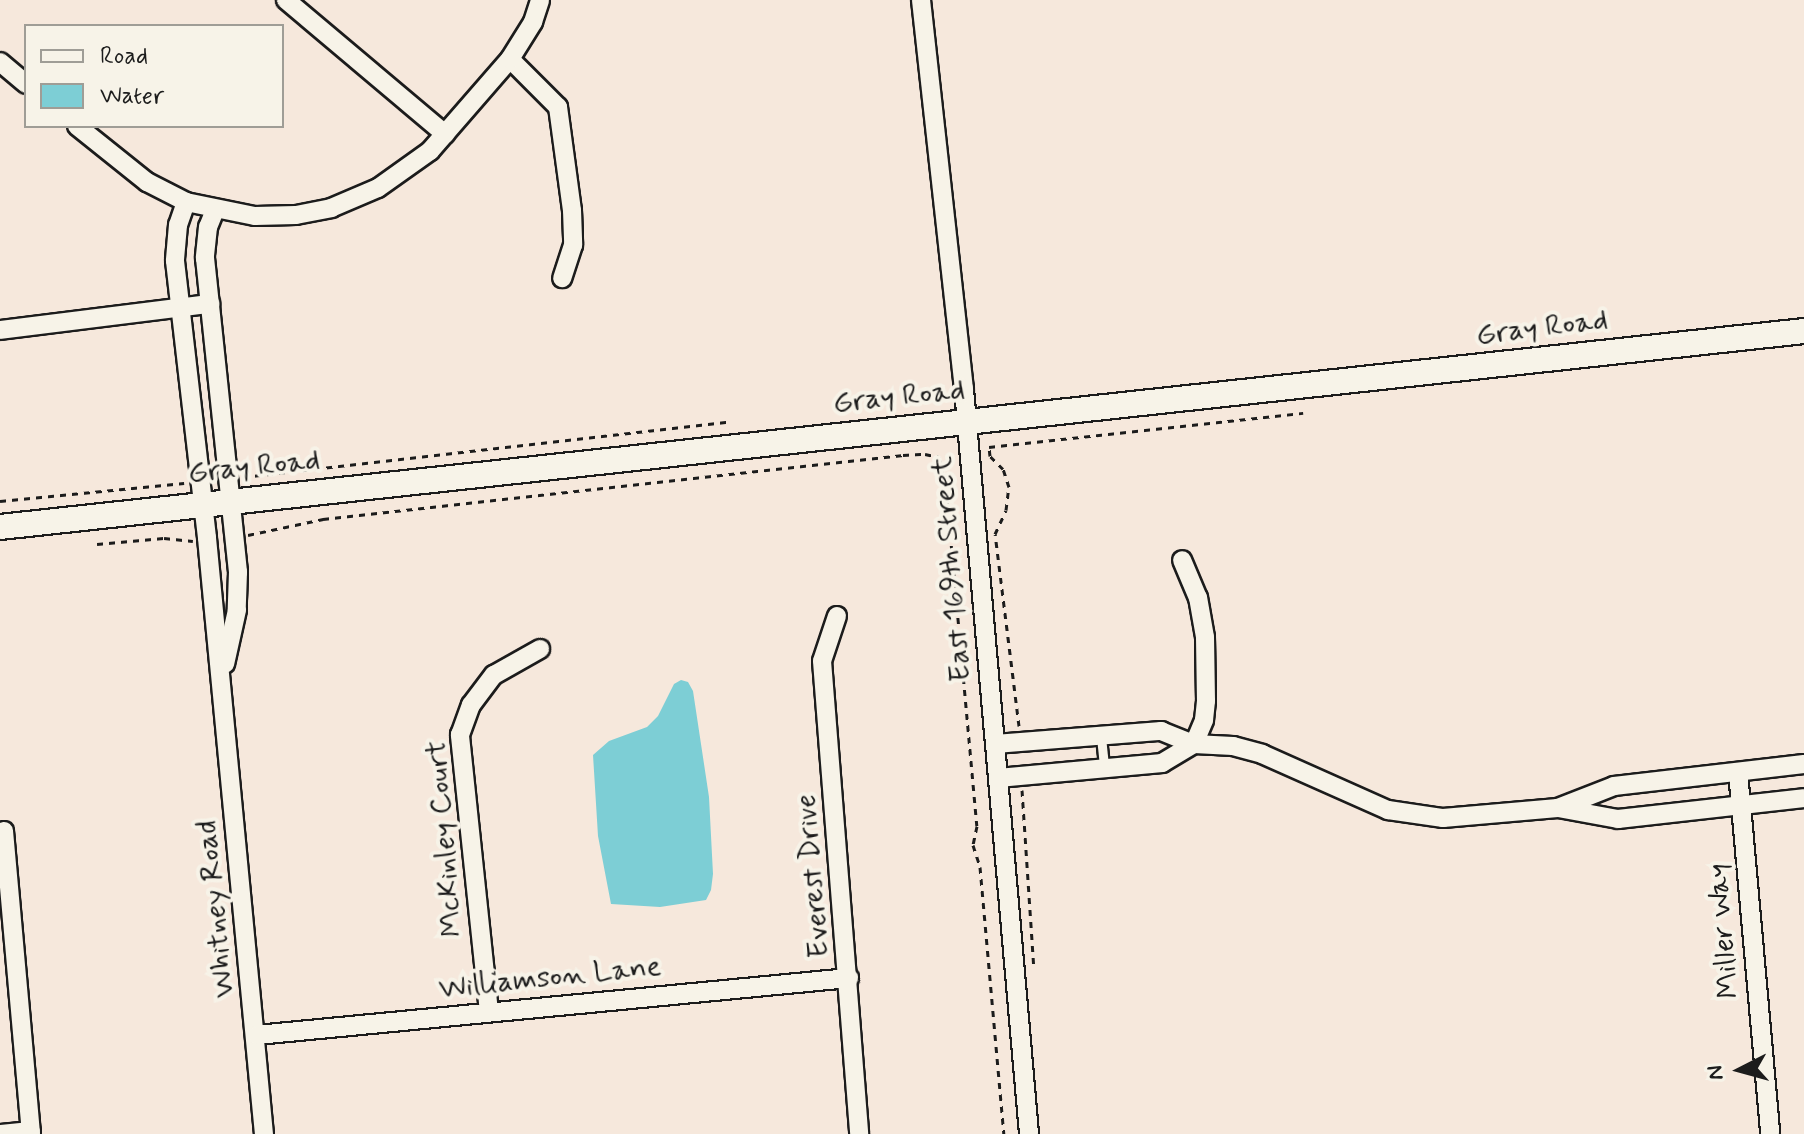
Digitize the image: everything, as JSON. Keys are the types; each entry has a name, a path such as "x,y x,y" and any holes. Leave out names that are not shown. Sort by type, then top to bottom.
{"street":[{"path":"286,0 445,134"},
{"path":"80,128 147,182 186,202 215,210 278,216 347,203 411,168 445,134 510,59 533,22 540,0"},
{"name":"East 169th Street","path":"921,0 967,422 1029,1134"},
{"path":"510,59 558,107 573,233 573,245 562,278"},
{"path":"0,62 24,82"},
{"name":"Whitney Road","path":"186,202 175,242 222,679 264,1134"},
{"name":"Whitney Road","path":"215,210 206,240 231,490 237,610 222,679"},
{"path":"0,330 210,304"},
{"name":"Gray Road","path":"0,527 202,493 967,422 1804,331"},
{"path":"998,778 1162,763 1194,744 1205,710 1205,637 1198,598 1182,560"},
{"name":"Everest Drive","path":"837,616 822,661 859,1134"},
{"name":"McKinley Court","path":"489,1012 460,735 471,705 494,675 540,649"},
{"path":"995,744 1161,731 1194,744 1233,746 1262,754 1365,802 1412,816 1461,817 1558,808 1618,819 1804,798"},
{"path":"1558,808 1614,786 1804,764"},
{"name":"Miller Way","path":"1738,772 1770,1134"},
{"path":"1,1134 31,1133 4,831"},
{"name":"Williamson Lane","path":"257,1035 849,978"}],"lane":[{"path":"1101,737 1104,768"}],"path":[{"path":"1019,743 995,534 1006,510 1009,487 1003,469 990,456 989,447 1303,413"},
{"path":"231,490 728,422"},
{"path":"234,536 323,519 903,455 939,457 947,498 977,826 973,845 980,867 1004,1134"},
{"path":"0,501 202,493"},
{"path":"97,544 207,538"},
{"path":"1021,776 1034,969"}],"water":[{"path":"681,680 688,682 693,691 709,797 711,890 706,900 660,907 611,904 598,836 593,755 609,741 647,727 658,716 674,684"}]}
